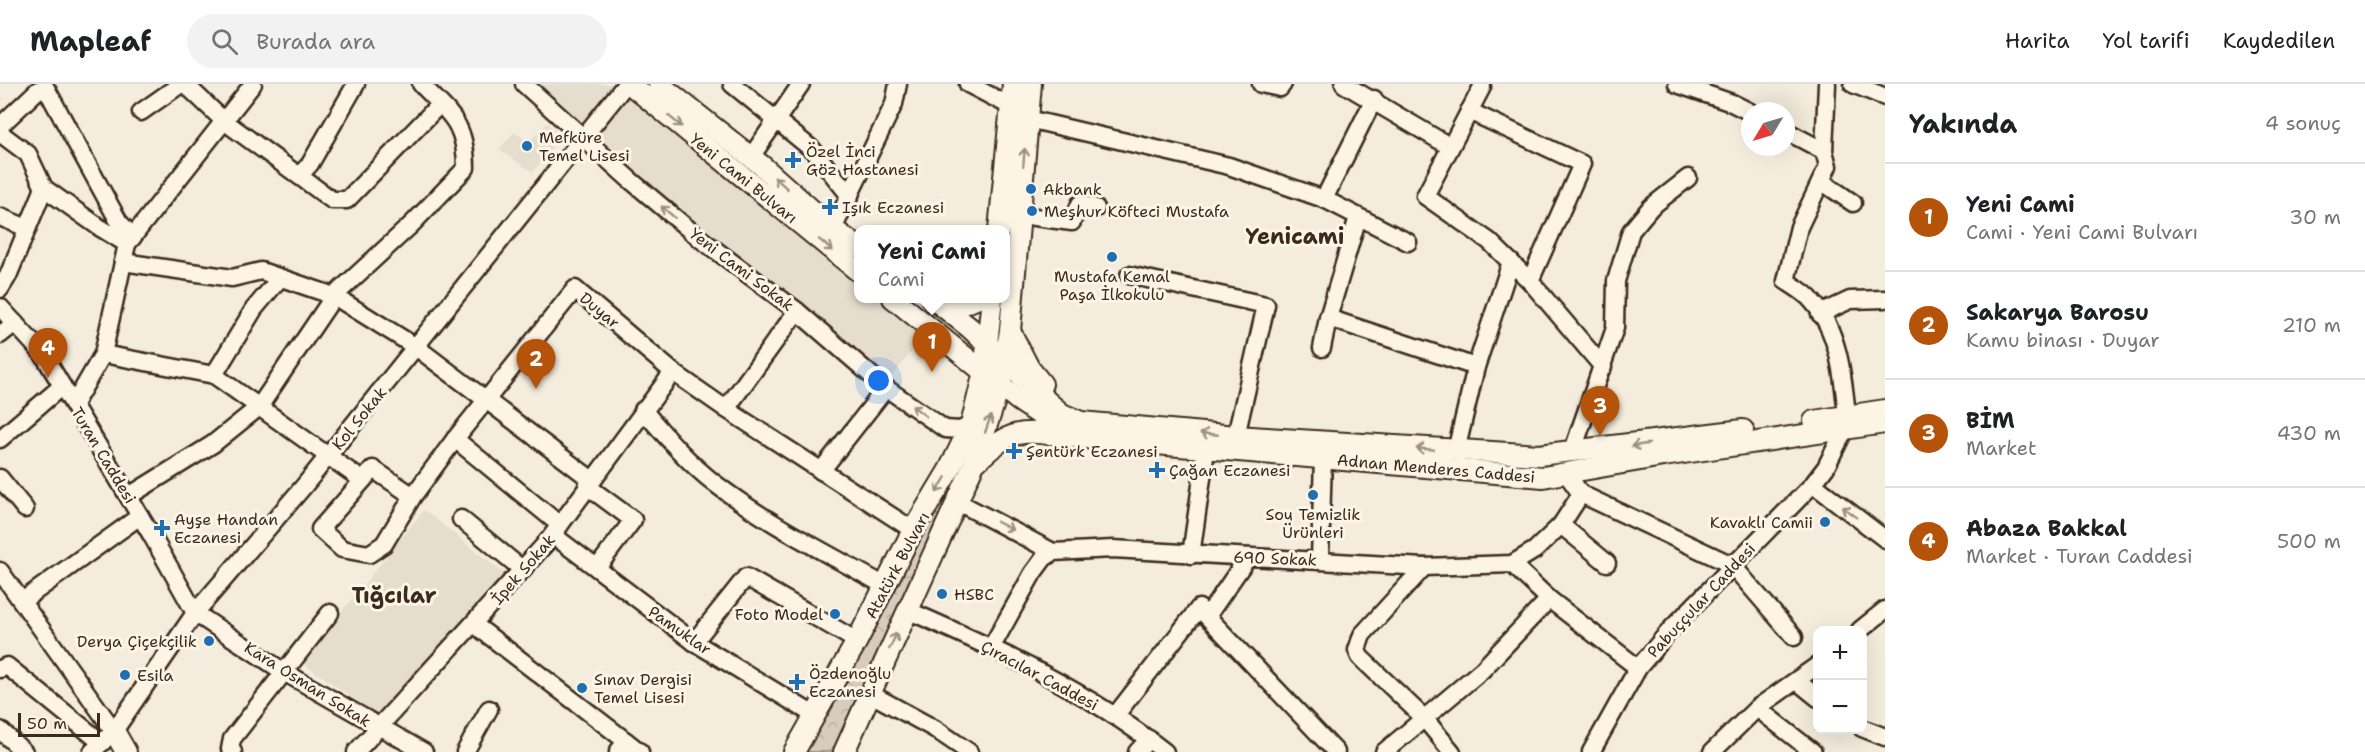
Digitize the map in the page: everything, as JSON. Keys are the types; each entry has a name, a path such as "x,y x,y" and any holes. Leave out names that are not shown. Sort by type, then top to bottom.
{"main road":[{"name":"Yeni Cami Bulvarı","path":"628,84 854,268"},
{"name":"Yeni Cami Bulvarı","path":"659,84 854,244"},
{"path":"999,225 1013,84"},
{"name":"Atatürk Bulvarı","path":"844,752 974,464 1000,385 1010,331 1031,84"},
{"path":"899,303 966,356 982,382"},
{"path":"937,303 987,344"},
{"name":"Atatürk Bulvarı","path":"794,752 857,640 913,530 950,470 970,425 982,382 991,303"},
{"path":"1010,331 1035,378 1085,416 1107,426"},
{"name":"Adnan Menderes Caddesi","path":"987,344 1062,414 1081,422 1107,426 1539,455 1846,422 1885,423"},
{"name":"Adnan Menderes Caddesi","path":"982,382 1000,385 1073,437 1543,477 1846,422 1885,410"},
{"path":"974,464 990,449 1015,433 1030,431 1073,437"},
{"path":"103,742 126,752"}],"street":[{"path":"141,112 183,84 224,121 332,201 347,200 440,104"},
{"path":"74,404 103,354 123,262 130,241 253,84"},
{"path":"299,176 310,164 356,84"},
{"path":"129,496 213,444 259,407 333,296 412,224 466,168 466,145 453,115 421,84"},
{"name":"Yeni Cami Sokak","path":"524,84 581,138 698,237 797,310 886,388 945,429 960,430 970,425"},
{"name":"Kol Sokak","path":"103,742 195,613 328,456 581,138 628,84"},
{"path":"732,84 813,150 850,196"},
{"path":"750,157 801,84"},
{"path":"833,229 894,104 898,84"},
{"path":"968,84 1010,106"},
{"path":"1261,84 1280,88 1283,84"},
{"path":"1344,84 1374,99 1449,146"},
{"path":"1677,84 1741,108"},
{"path":"1827,84 1824,151 1828,166 1799,227 1786,281 1812,301 1830,332 1843,372 1846,422"},
{"path":"1853,84 1885,97"},
{"path":"1482,87 1449,146 1425,196 1489,241 1511,262 1603,367"},
{"path":"0,126 38,90 46,88 130,241"},
{"path":"1324,200 1374,99"},
{"path":"1468,111 1582,164 1530,281"},
{"path":"1028,119 1229,166 1324,200 1408,242"},
{"path":"0,133 28,154 44,188 99,228 130,241"},
{"path":"1795,136 1824,151"},
{"path":"1572,453 1615,328 1616,281 1631,231 1651,207 1688,178"},
{"path":"1821,181 1853,203"},
{"path":"0,289 8,276 44,188"},
{"path":"1020,215 1072,222 1080,204 1096,208"},
{"path":"0,217 27,228"},
{"path":"1322,348 1328,318 1358,217"},
{"path":"123,262 232,278 261,271 333,296 416,346 633,520 597,568"},
{"path":"1456,451 1476,367 1511,262"},
{"path":"1129,275 1266,305 1236,436"},
{"path":"214,375 254,309 280,278"},
{"name":"Duyar","path":"368,475 320,529 342,549 369,554 384,544 413,496 455,439 575,290 673,372 913,530"},
{"path":"1820,314 1851,300 1885,299"},
{"name":"Turan Caddesi","path":"0,307 42,354 63,386 141,516 195,613"},
{"path":"726,409 797,310"},
{"path":"1328,318 1476,367"},
{"path":"0,335 15,323"},
{"path":"103,354 214,375 328,456 413,496"},
{"name":"İpek Sokak","path":"356,752 475,625 523,570 556,530 673,372"},
{"path":"0,439 63,386"},
{"path":"821,471 886,388"},
{"path":"643,410 686,458 713,482 783,528 885,586"},
{"name":"Pabuççular Caddesi","path":"1591,752 1638,668 1732,565 1813,484 1826,467 1846,422"},
{"name":"Pamuklar","path":"455,439 597,568 694,642 814,715"},
{"path":"1191,555 1206,450"},
{"path":"1320,560 1323,458"},
{"path":"1566,473 1581,494 1732,565 1794,637"},
{"path":"0,478 25,509"},
{"path":"1813,484 1885,539"},
{"path":"1581,494 1560,525 1535,550 1512,564 1550,599 1638,668"},
{"path":"957,501 1053,552 1044,558 1033,573 991,648"},
{"path":"22,601 141,516"},
{"path":"461,519 523,570"},
{"path":"1560,525 1607,563"},
{"name":"690 Sokak","path":"1053,552 1113,549 1424,567 1512,564"},
{"path":"1208,615 1248,557"},
{"path":"1424,567 1362,635 1357,650 1360,657 1424,718 1452,752"},
{"path":"0,571 22,601 103,742"},
{"path":"694,642 746,577 857,640"},
{"path":"1384,752 1482,670 1550,599"},
{"path":"1115,716 1199,608 1336,752"},
{"name":"Çıracılar Caddesi","path":"907,610 991,648 1054,680 1115,716 1165,752"},
{"path":"1865,626 1885,610"},
{"path":"233,752 230,749 232,739 330,612"},
{"name":"Kara Osman Sokak","path":"195,613 284,672 424,752"},
{"path":"475,625 622,746 640,752"},
{"path":"0,669 7,666 103,742"},
{"path":"1712,752 1757,708 1813,668"},
{"path":"1797,681 1813,694"},
{"path":"869,693 935,729 969,752"},
{"path":"1757,708 1813,752"},
{"path":"465,752 489,709"},
{"path":"0,730 24,752"},
{"path":"1867,730 1885,737"},
{"path":"1137,752 1149,739"}],"shaded area":[{"path":"524,84 616,84 854,279 854,303 883,303 924,336 891,378"},
{"name":"Mefküre Temel Lisesi","path":"547,123 560,136 533,172 499,150 514,132 529,142"},
{"path":"424,510 507,576 382,718 301,662"}],"green space":[{"path":"934,514 942,516 832,752 803,752"}],"place":[{"name":"Mefküre Temel Lisesi","path":"527,146"},
{"name":"Özel İnci Göz Hastanesi","path":"793,160"},
{"name":"Akbank","path":"1031,189"},
{"name":"Işık Eczanesi","path":"830,207"},
{"name":"Meşhur Köfteci Mustafa","path":"1032,211"},
{"name":"Mustafa Kemal Paşa İlkokulu","path":"1112,257"},
{"name":"Yeni Cami","path":"932,372"},
{"name":"Abaza Bakkal","path":"48,378"},
{"name":"Sakarya Barosu","path":"536,389"},
{"name":"BİM","path":"1600,436"},
{"name":"Şentürk Eczanesi","path":"1014,451"},
{"name":"Çağan Eczanesi","path":"1157,470"},
{"name":"Soy Temizlik Ürünleri","path":"1313,495"},
{"name":"Kavaklı Camii","path":"1825,522"},
{"name":"Ayşe Handan Eczanesi","path":"162,528"},
{"name":"HSBC","path":"942,594"},
{"name":"Foto Model","path":"835,614"},
{"name":"Derya Çiçekçilik","path":"209,641"},
{"name":"Esila","path":"125,675"},
{"name":"Özdenoğlu Eczanesi","path":"797,682"},
{"name":"Sınav Dergisi Temel Lisesi","path":"582,688"}],"district":[{"name":"Yenicami","path":"1295,236"},
{"name":"Tığcılar","path":"394,595"}]}
